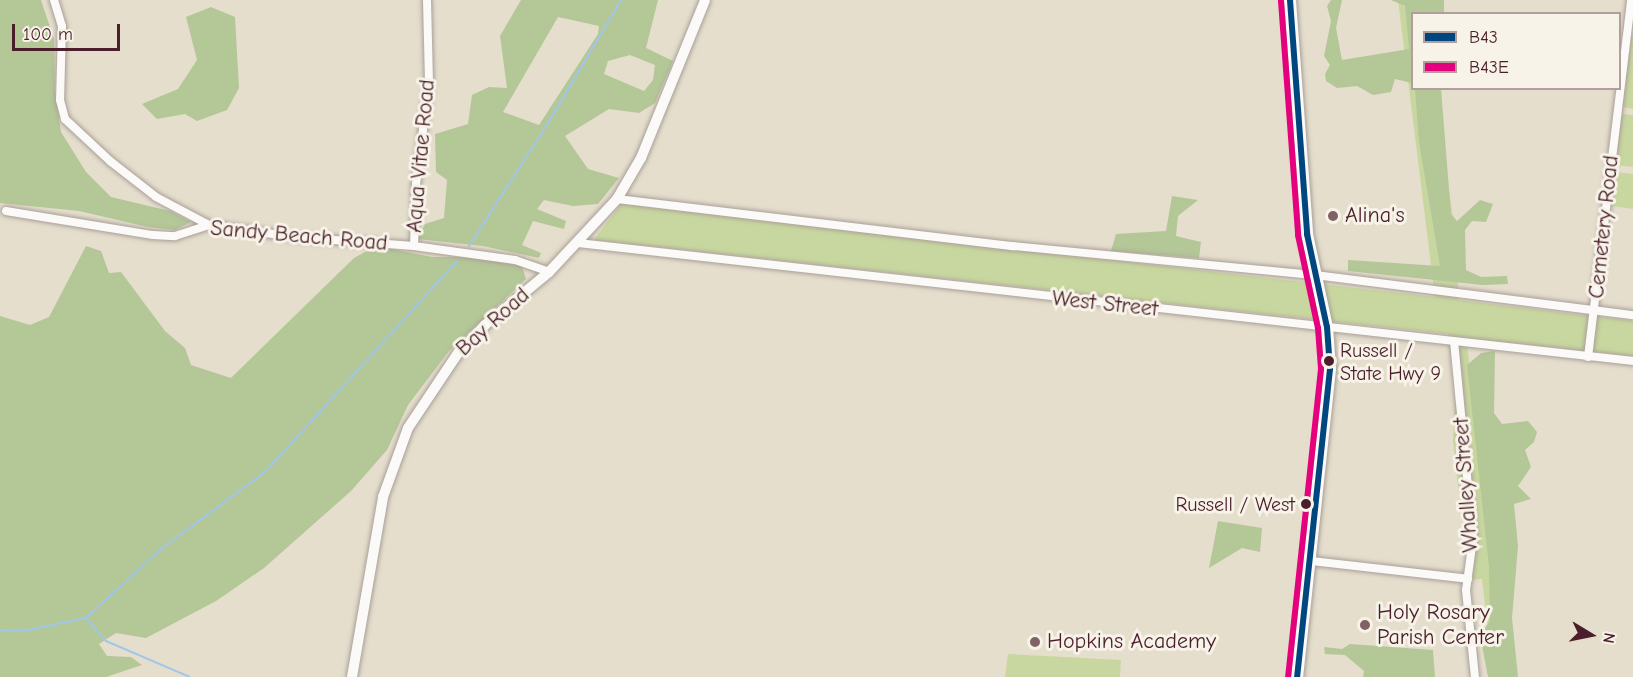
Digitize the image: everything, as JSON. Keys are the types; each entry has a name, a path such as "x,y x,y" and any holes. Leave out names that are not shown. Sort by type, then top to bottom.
{"highway":[{"path":"1290,0 1306,223 1326,327 1328,399 1297,677"}],"main road":[{"name":"Bay Road","path":"352,677 383,497 408,429 435,381 464,346 549,272 617,199 645,149 705,0"}],"street":[{"path":"54,0 62,26 60,100 65,118 110,161 156,197 209,225"},
{"name":"Aqua Vitae Road","path":"427,0 429,83 416,184 414,246 514,260 549,272"},
{"name":"Cemetery Road","path":"1621,86 1631,0"},
{"name":"Cemetery Road","path":"1588,357 1621,90"},
{"path":"617,199 1022,247 1315,275 1633,315"},
{"name":"Sandy Beach Road","path":"6,211 153,235 175,236 209,225 294,237 414,246"},
{"name":"West Street","path":"578,243 1633,362"},
{"name":"Whalley Street","path":"1311,561 1468,579 1473,539 1454,341"},
{"path":"1468,579 1467,612 1475,677"}],"green space":[{"path":"0,0 41,0 54,39 55,92 61,132 86,172 111,197 170,211 191,222 175,230 148,227 79,211 0,203"},
{"path":"521,0 658,0 646,48 673,61 655,103 639,113 609,109 565,136 588,169 619,178 598,204 573,206 544,200 537,209 566,221 564,229 533,221 522,245 541,253 539,258 483,246 418,239 425,224 444,218 447,180 436,172 435,134 468,124 472,95 489,87 507,88 500,36","holes":["558,17 599,26 598,34 539,125 503,112","630,55 655,65 653,80 644,91 604,74 608,61"]},
{"path":"1331,0 1342,0 1336,28 1342,60 1409,49 1405,6 1391,0 1444,0 1444,12 1411,12 1411,83 1395,79 1391,92 1373,95 1357,86 1337,88 1326,81 1325,74 1330,65 1324,56 1331,21 1327,6"},
{"path":"1398,0 1411,13 1411,90 1435,90 1458,254 1458,300 1633,321 1633,356 1466,338 1489,517 1494,677 1482,579 1469,580 1453,440 1456,394 1448,334 594,240 621,204 1435,297"},
{"path":"211,7 235,17 239,88 227,110 197,121 185,114 157,119 142,104 178,89 197,60 186,17"},
{"path":"1630,37 1633,37 1633,109 1622,107"},
{"path":"1415,90 1441,90 1451,214 1457,221 1480,200 1493,204 1486,222 1472,221 1465,230 1466,270 1481,277 1507,276 1508,284 1483,285 1348,271 1348,260 1440,266 1419,142"},
{"path":"1622,114 1633,115 1633,167 1615,165"},
{"path":"1615,172 1633,174 1633,209 1611,206"},
{"path":"1172,196 1198,200 1178,216 1176,236 1201,242 1199,258 1111,251 1116,234 1166,231"},
{"path":"86,246 101,251 109,273 121,272 165,331 185,348 191,365 231,378 354,258 376,246 432,257 469,257 522,266 526,279 449,351 408,405 387,450 351,491 264,568 216,601 146,638 116,633 99,644 107,656 131,657 142,665 106,677 0,677 0,316 30,325 49,317"},
{"path":"1495,351 1494,413 1502,424 1528,421 1537,432 1534,442 1525,450 1531,467 1518,486 1531,499 1514,504 1518,546 1512,618 1518,677 1488,677 1480,635 1490,621 1489,567 1467,365 1481,353"},
{"path":"1218,521 1262,528 1260,552 1242,548 1209,568"},
{"path":"1350,644 1433,650 1435,677 1363,677 1364,671 1345,655 1325,654 1324,647 1342,649"},
{"path":"1008,654 1121,660 1120,677 1005,677"}],"waterway":[{"path":"469,246 553,115 621,0"},
{"path":"0,630 23,631 86,618 161,549 266,471 457,261"},
{"path":"86,618 106,641 190,677"}],"transit line":[{"name":"B43","path":"1290,0 1307,234 1327,327 1330,369 1297,677"},
{"name":"B43E","path":"1281,1 1298,235 1318,328 1321,369 1288,676"}],"place":[{"name":"Alina's","path":"1333,216"},
{"name":"Russell / State Hwy 9","path":"1329,361"},
{"name":"Russell / West","path":"1306,504"},
{"name":"Holy Rosary Parish Center","path":"1365,625"},
{"name":"Hopkins Academy","path":"1035,642"}]}
